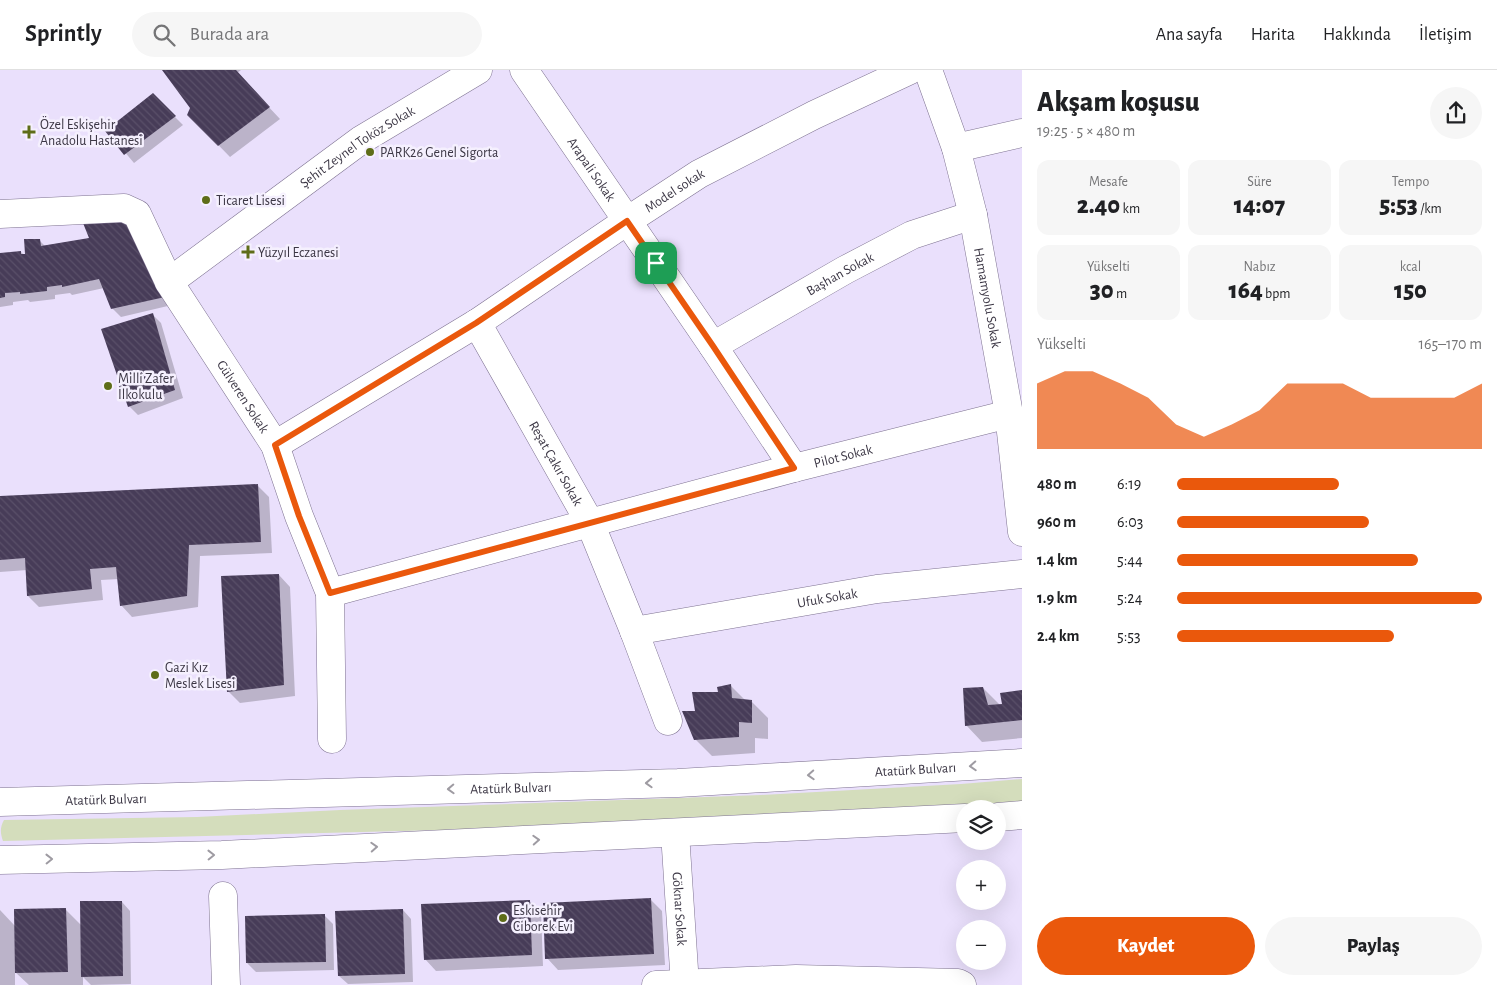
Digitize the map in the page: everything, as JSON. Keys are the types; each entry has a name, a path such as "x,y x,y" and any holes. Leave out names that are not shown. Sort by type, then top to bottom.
{"street":[{"name":"Şehit Zeynel Toköz Sokak","path":"169,282 361,140 478,70"},
{"name":"Arapali Sokak","path":"524,70 794,468"},
{"name":"Model sokak","path":"275,445 476,323 699,174 814,115 910,70"},
{"name":"Hamamyolu Sokak","path":"928,70 956,148 973,215 1009,414 1020,494 1022,532"},
{"path":"956,148 1022,133"},
{"name":"Gülveren Sokak","path":"0,214 124,208 136,214 169,282 275,445 299,516 330,593 332,739"},
{"name":"Başhan Sokak","path":"713,346 845,270 912,235 973,215"},
{"name":"Reşat Çakır Sokak","path":"476,323 590,523 668,721"},
{"name":"Pilot Sokak","path":"330,593 794,468 1009,414"},
{"name":"Ufuk Sokak","path":"634,631 877,589 1022,574"},
{"name":"Atatürk Bulvarı","path":"0,802 678,783 1022,763"},
{"path":"1006,816 1022,815"},
{"path":"0,860 222,855 956,818"},
{"name":"Göknar Sokak","path":"675,833 684,984"},
{"path":"223,896 226,985"},
{"path":"656,985 796,979 905,981 958,983 962,985"}],"green space":[{"path":"1022,779 1022,802 1006,803 1006,800 956,800 956,805 522,828 3,841 1,833 4,820 197,817 761,795"}],"building":[{"path":"162,70 236,70 270,107 218,146 187,115 190,108"},
{"path":"153,93 176,116 124,155 105,131"},
{"path":"131,216 165,297 111,309 99,279 62,287 62,285 47,287 47,291 20,294 20,292 5,293 5,297 0,298 0,253 21,251 21,254 25,254 24,239 40,239 41,246 89,238 83,223"},
{"path":"153,313 175,390 128,407 101,329"},
{"path":"258,484 261,542 189,545 187,596 120,606 116,567 90,569 92,589 27,596 25,558 0,560 0,496"},
{"path":"279,574 284,685 227,692 221,576"},
{"path":"731,684 732,698 752,700 752,723 739,722 739,737 694,740 682,711 695,711 692,692 718,692 717,687"},
{"path":"983,687 988,705 1002,704 1000,693 1022,690 1022,720 965,726 963,688"},
{"path":"651,898 654,954 545,959 543,903"},
{"path":"530,900 532,955 424,960 421,904"},
{"path":"80,901 122,901 123,976 81,977"},
{"path":"66,908 68,972 15,973 14,909"},
{"path":"403,909 405,974 338,976 335,911"},
{"path":"325,914 326,962 246,963 245,916"}],"place":[{"name":"Özel Eskişehir Anadolu Hastanesi","path":"29,132"},
{"name":"PARK26 Genel Sigorta","path":"370,152"},
{"name":"Ticaret Lisesi","path":"206,200"},
{"name":"Yüzyıl Eczanesi","path":"248,252"},
{"name":"Milli Zafer İlkokulu","path":"108,386"},
{"name":"Gazi Kız Meslek Lisesi","path":"155,675"},
{"name":"Eskisehir Ciborek Evi","path":"503,918"}],"route":[{"path":"627,221 656,263 794,468 330,593 299,516 275,445 476,323 627,221"}]}
